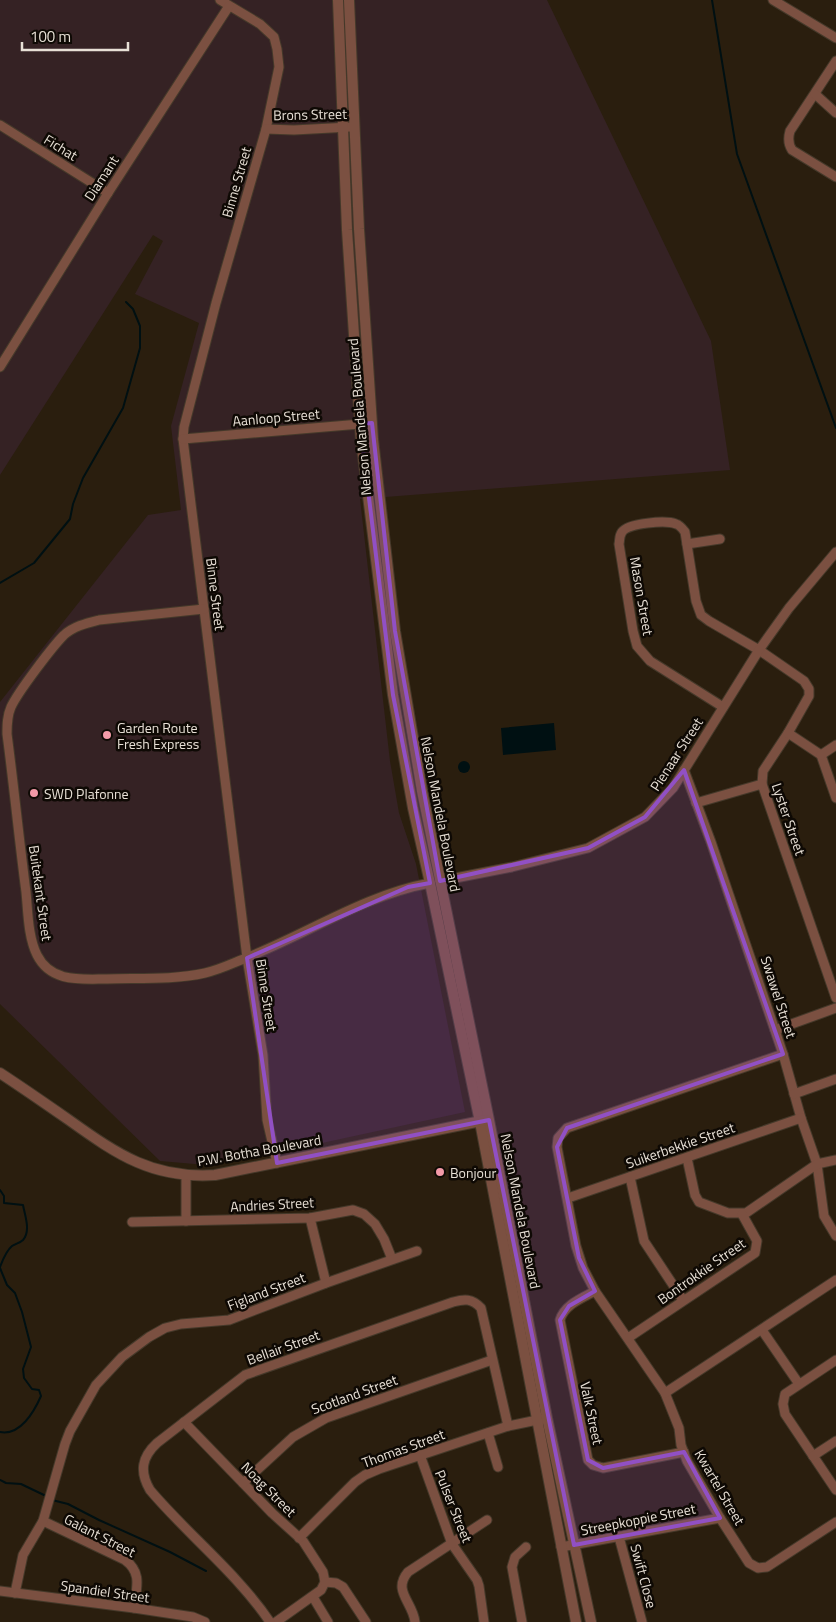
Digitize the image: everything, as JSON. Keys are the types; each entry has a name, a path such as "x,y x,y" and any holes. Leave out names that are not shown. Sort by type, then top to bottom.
{"street":[{"path":"220,0 229,6"},
{"name":"Nelson Mandela Boulevard","path":"338,0 347,230 360,424 366,482 392,695 413,808 435,882"},
{"name":"Nelson Mandela Boulevard","path":"350,0 354,127 364,317 372,423 395,631 435,882 542,1419 561,1548 576,1622"},
{"path":"773,0 836,38"},
{"name":"Binne Street","path":"229,6 260,24 274,37 278,67 266,129 216,303 184,428 183,439 247,958 263,1055 268,1120 277,1163"},
{"name":"Diamant","path":"0,367 108,193 229,6"},
{"path":"836,60 790,131 788,142 792,150 836,177"},
{"path":"815,94 836,113"},
{"name":"Fichat","path":"0,125 108,193"},
{"name":"Brons Street","path":"266,129 294,130 354,127"},
{"name":"Aanloop Street","path":"183,439 372,423"},
{"name":"Mason Street","path":"687,544 684,532 677,524 670,522 633,525 621,533 619,544 633,631 637,646 650,661 723,707"},
{"path":"720,539 687,544 696,601 701,615 709,622 759,650"},
{"name":"Pienaar Street","path":"435,882 512,867 588,848 645,817 669,793 759,650 789,608 836,552"},
{"name":"Buitekant Street","path":"204,608 100,620 84,624 64,636 17,698 9,714 7,734 33,946 46,968 65,978 107,979 187,976 205,973 247,958 377,898 408,887 435,882"},
{"name":"Lyster Street","path":"759,650 804,681 809,689 809,696 788,734 763,771 762,784 836,998"},
{"path":"788,734 821,755 836,798"},
{"path":"821,755 836,745"},
{"name":"Swawel Street","path":"684,770 783,1054 801,1118 817,1164 824,1216 834,1231"},
{"path":"696,803 762,784"},
{"path":"775,1030 836,1008"},
{"name":"Kwartel Street","path":"783,1054 567,1128 558,1138 557,1147 579,1258 595,1291 665,1393 679,1428 684,1452 693,1473 749,1563 758,1568 767,1567 836,1522"},
{"name":"P.W. Botha Boulevard","path":"0,1073 117,1153 148,1167 186,1176 215,1175 484,1121"},
{"path":"794,1094 836,1079"},
{"name":"Suikerbekkie Street","path":"568,1198 801,1118"},
{"path":"687,1158 695,1195 699,1202 728,1213 742,1214 817,1164 836,1160"},
{"path":"186,1176 186,1221"},
{"path":"630,1177 644,1241 683,1300"},
{"name":"Andries Street","path":"132,1222 310,1218 347,1211 360,1212 370,1218 381,1232 392,1259"},
{"name":"Bontrokkie Street","path":"628,1338 755,1253 757,1241 742,1214"},
{"path":"310,1218 326,1283"},
{"name":"Figland Street","path":"15,1593 23,1556 43,1521 70,1431 96,1384 122,1357 165,1328 181,1324 229,1320 417,1251"},
{"path":"665,1393 836,1280"},
{"name":"Valk Street","path":"595,1291 569,1306 562,1314 560,1320 588,1460 593,1466 603,1468 684,1452"},
{"name":"Bellair Street","path":"270,1622 256,1602 156,1498 146,1482 144,1466 149,1450 245,1376 460,1300 473,1300 481,1308 508,1426"},
{"path":"762,1330 800,1384"},
{"name":"Scotland Street","path":"243,1483 293,1436 326,1418 492,1360"},
{"path":"836,1360 785,1394 783,1400 783,1408 836,1490"},
{"name":"Nelson Mandela Boulevard","path":"542,1419 574,1545 591,1622"},
{"name":"Thomas Street","path":"299,1538 355,1482 365,1475 508,1426 542,1419"},
{"name":"Noag Street","path":"184,1422 272,1513 299,1538 317,1561 323,1572 325,1582"},
{"path":"488,1433 498,1467"},
{"path":"813,1456 836,1441"},
{"name":"Pulser Street","path":"420,1455 452,1544 477,1580 484,1622"},
{"name":"Streepkoppie Street","path":"561,1548 720,1518"},
{"path":"415,1622 400,1584 403,1578 408,1572 487,1520"},
{"name":"Galant Street","path":"43,1521 133,1565 137,1576 134,1608"},
{"name":"Swift Close","path":"619,1537 642,1622"},
{"path":"522,1622 512,1567 514,1558 526,1547"},
{"path":"276,1622 322,1590 325,1582 336,1583 342,1587 366,1622"},
{"name":"Spandiel Street","path":"0,1591 134,1608 193,1617 205,1622"},
{"path":"313,1596 328,1622"}],"highlighted area":[{"path":"372,423 395,631 440,881 588,848 645,817 684,770 765,997 783,1054 567,1128 557,1147 579,1258 595,1291 569,1306 560,1320 588,1460 603,1468 684,1452 720,1518 574,1545 489,1120 277,1163 247,958 408,887 430,883 393,695 360,424"}],"shaded area":[{"path":"0,0 547,0 711,341 730,470 360,499 390,761 399,813 416,864 465,1112 253,1158 206,1165 160,1161 0,1004 0,702 148,515 181,510 171,426 199,323 135,294 163,241 153,235 0,475"},
{"path":"554,723 556,750 503,755 501,728"},
{"path":"462,761 466,761 470,767 466,773 462,773 458,769 458,765"}],"waterway":[{"path":"712,0 737,154 836,428"},
{"path":"0,583 34,563 70,519 73,504 83,478 123,408 140,348 140,326 133,309 126,302"},
{"path":"0,1190 4,1196 4,1203 23,1205 27,1228 23,1240 10,1248 0,1267"},
{"path":"0,1268 7,1285 15,1293 31,1347 23,1369 24,1378 32,1389 39,1390 41,1396 30,1415 20,1427 7,1432 0,1432"},
{"path":"0,1480 6,1483 21,1484 46,1496"},
{"path":"52,1500 68,1504 206,1571"}],"place":[{"name":"Garden Route Fresh Express","path":"107,735"},
{"name":"SWD Plafonne","path":"34,793"},
{"name":"Bonjour","path":"440,1172"}]}
